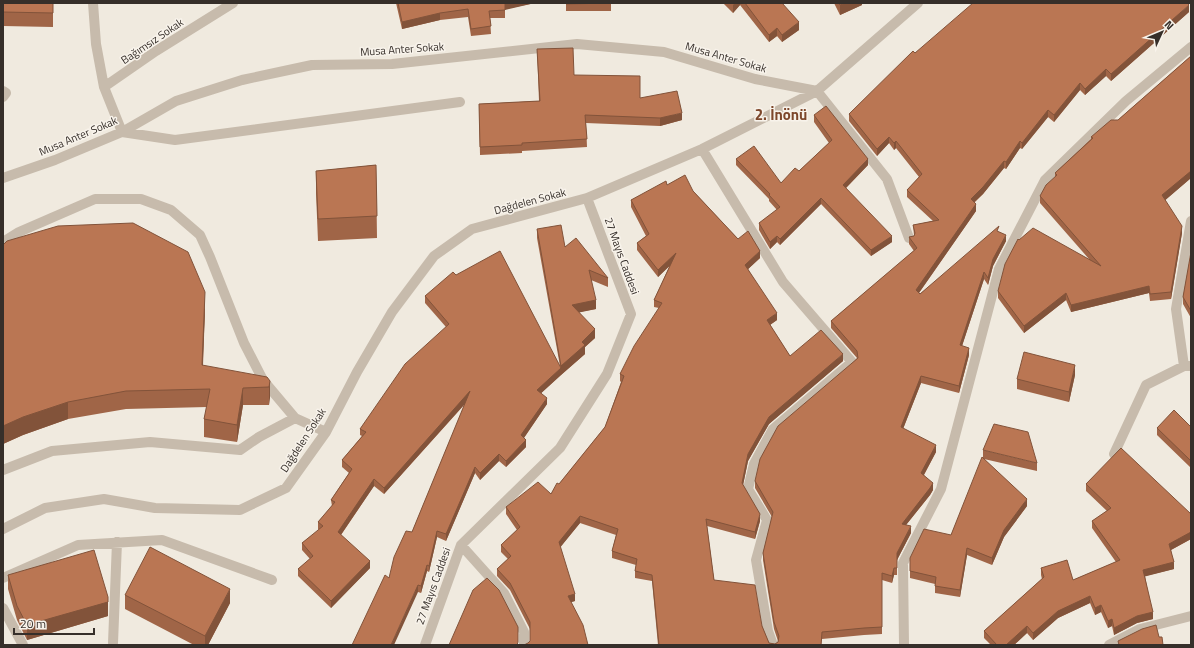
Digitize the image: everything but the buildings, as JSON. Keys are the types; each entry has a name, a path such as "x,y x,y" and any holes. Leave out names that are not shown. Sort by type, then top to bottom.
{"street":[{"path":"93,3 96,44 104,87 122,132 175,140 460,102"},
{"name":"Bağımsız Sokak","path":"104,87 156,51 233,3"},
{"path":"587,198 702,149 817,91 918,3"},
{"name":"Musa Anter Sokak","path":"3,178 56,160 122,132 176,101 242,80 312,65 392,64 577,44 664,52 756,78 817,91"},
{"path":"904,645 902,563 941,489 999,269 1045,180 1126,101 1191,47"},
{"path":"3,91 6,93 3,97"},
{"path":"817,91 887,179 909,238"},
{"path":"702,149 783,282 852,362 773,429 754,464 748,489 767,520 756,560 768,631 773,645"},
{"name":"Dağdelen Sokak","path":"3,529 45,508 104,499 155,508 240,510 286,488 326,432 357,372 392,312 434,256 472,229 587,198"},
{"name":"27 Mayıs Caddesi","path":"425,645 461,545 560,448 607,374 631,314 587,198"},
{"path":"3,242 19,232 95,199 140,199 171,210 200,235 244,343 260,374 277,399 295,418 326,432"},
{"path":"1114,454 1146,385 1187,366 1176,309 1191,221"},
{"path":"3,470 52,451 150,442 240,450 259,437 295,418"},
{"path":"3,578 78,545 162,540 272,580"},
{"path":"113,644 117,542"},
{"path":"461,545 504,594 524,632 524,645"},
{"path":"3,608 23,645"},
{"path":"1109,645 1140,629 1191,616"}],"district":[{"name":"2. İnönü","path":"781,115"}]}
